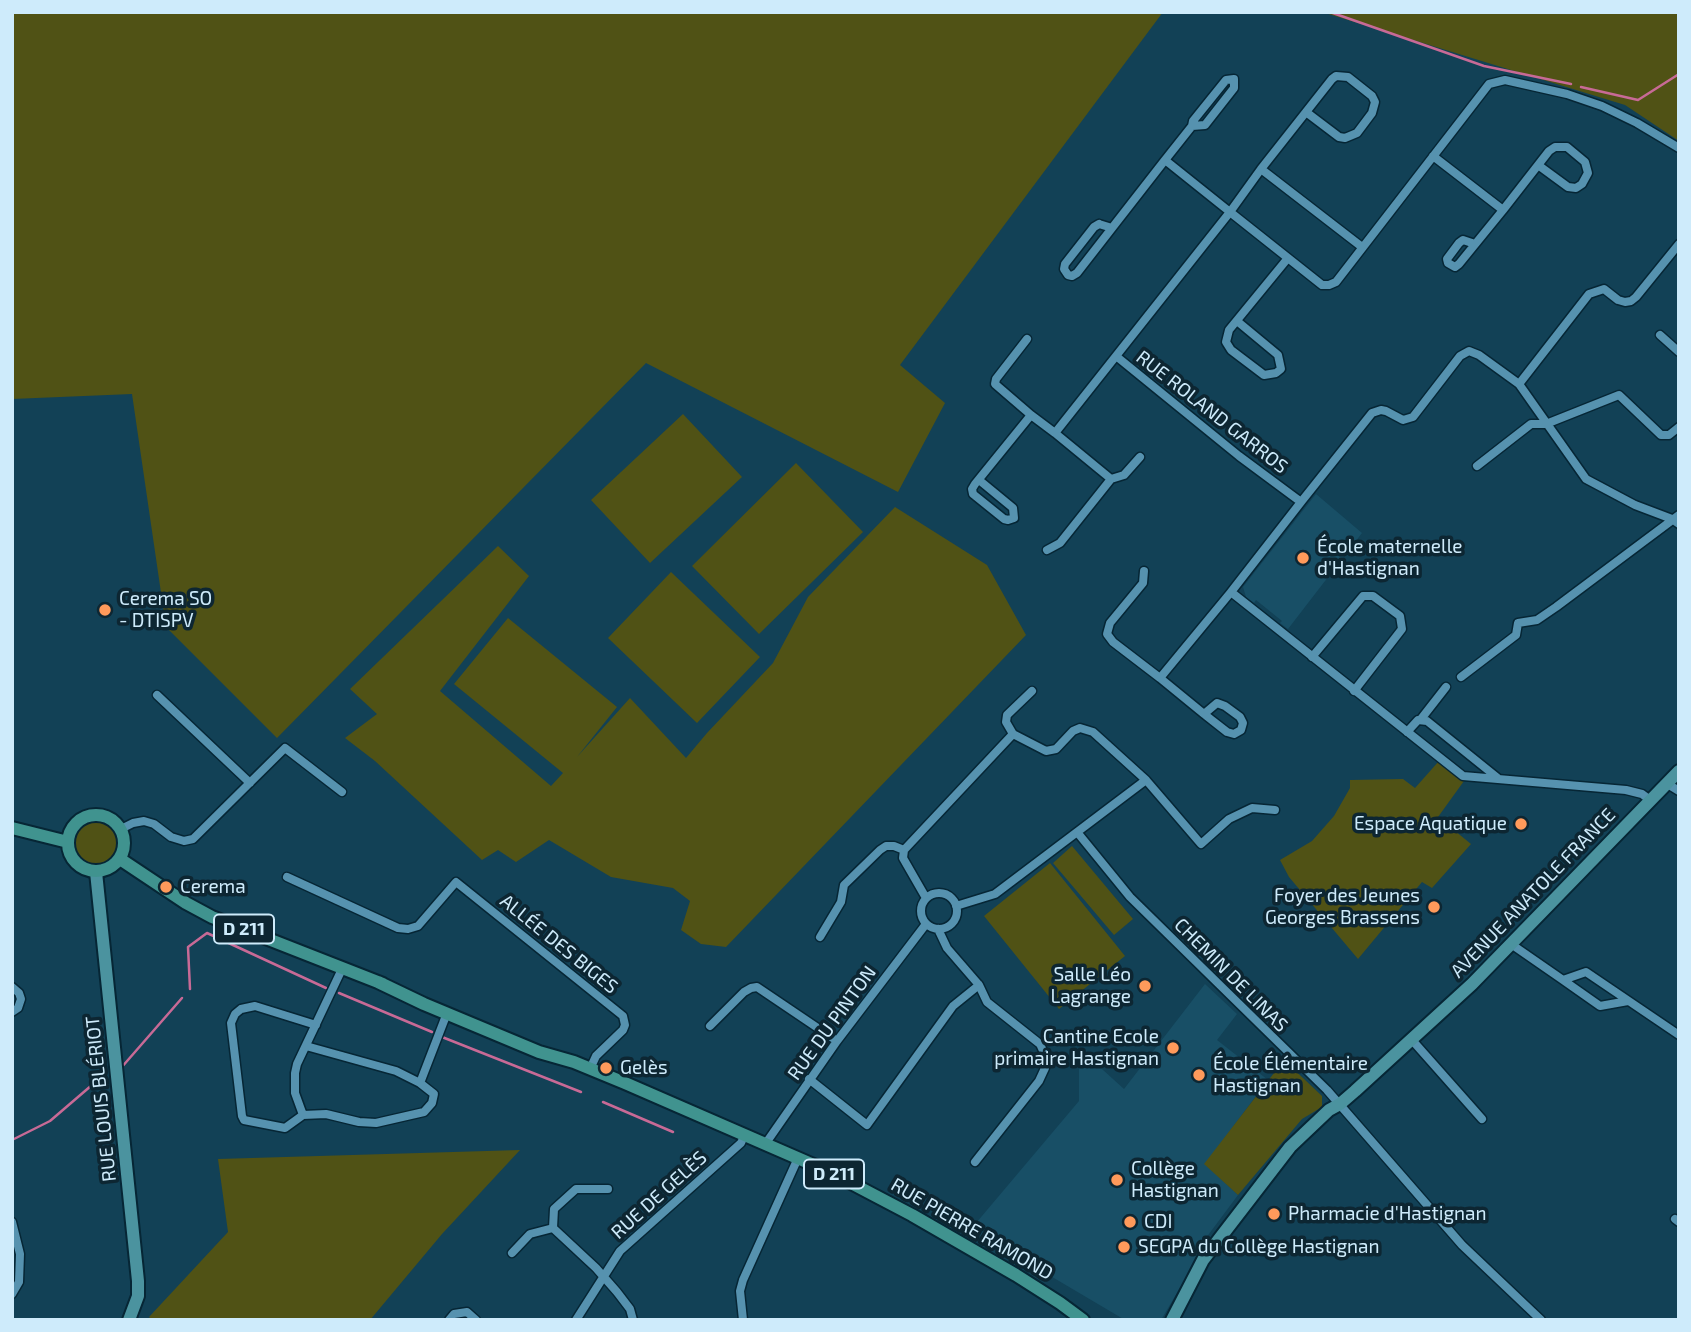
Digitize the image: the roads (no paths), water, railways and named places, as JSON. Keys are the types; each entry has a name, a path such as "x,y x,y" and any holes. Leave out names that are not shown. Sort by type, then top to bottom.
{"main road":[{"path":"106,816 121,828 125,844 120,859 106,870 96,872 79,866 73,859 68,842 74,826 86,817 106,816"},
{"path":"12,828 68,842"},
{"name":"RUE PIERRE RAMOND","path":"120,859 186,904 212,917 342,969 427,997 543,1044 574,1062 798,1158 912,1215 1016,1275 1081,1317 1092,1320"},
{"name":"RUE PIERRE RAMOND","path":"378,982 539,1052 574,1062"}],"street":[{"path":"1336,76 1348,77 1372,96 1375,102 1373,113 1357,133 1345,138 1339,137 1306,112 1336,76"},
{"path":"1112,228 1099,224 1094,227 1065,264 1064,269 1068,275 1077,273 1192,126 1193,121 1226,80 1234,79 1234,88 1205,125 1192,126"},
{"path":"1165,160 1322,285 1329,285 1336,282 1489,83 1505,80 1578,97 1637,123 1679,148"},
{"name":"RUE ROLAND GARROS","path":"1301,502 1238,456 1116,356 1306,112"},
{"path":"1475,244 1549,151 1561,146 1585,162 1588,173 1582,184 1576,188 1568,187 1538,165"},
{"path":"1433,156 1503,210"},
{"path":"1261,169 1362,247"},
{"path":"1519,384 1589,293 1604,289 1618,300 1631,301 1679,244"},
{"path":"1237,321 1278,355 1281,369 1269,376 1264,375 1227,346 1229,330 1288,258"},
{"path":"1660,335 1679,352"},
{"path":"1027,339 995,384 1111,479"},
{"path":"1160,678 1372,413 1387,411 1403,421 1413,417 1465,352 1479,355 1519,384 1586,479 1635,505 1677,519"},
{"path":"1055,433 1116,356"},
{"path":"1477,466 1531,424 1546,424 1619,395 1661,435 1669,435 1679,427"},
{"path":"979,480 1013,508 1014,518 1004,519 973,494 972,489 979,480 1031,415"},
{"path":"1048,550 1060,543 1111,479 1124,475 1140,457"},
{"path":"1461,677 1516,635 1518,623 1537,620 1677,519"},
{"path":"1144,571 1143,583 1110,624 1107,634 1113,642 1160,678 1204,714 1227,732 1234,734 1241,730 1243,723 1240,717 1225,706 1217,703 1204,714"},
{"path":"1231,592 1463,776 1626,790 1642,794 1650,800"},
{"path":"1312,657 1363,596 1373,596 1400,617 1402,629 1354,691"},
{"path":"1407,733 1446,687"},
{"path":"1032,691 1007,715 1006,722 1013,734 1046,751 1056,749 1073,730 1080,728 1093,732 1146,780 1201,844 1229,819 1252,808 1275,810"},
{"path":"157,695 250,783"},
{"path":"1421,719 1499,779"},
{"path":"926,898 903,858 904,850 1013,734"},
{"path":"121,828 133,822 144,821 154,824 171,837 184,841 193,839 285,748 342,792"},
{"name":"AVENUE ANATOLE FRANCE","path":"1172,1320 1203,1260 1302,1134 1412,1040 1511,944 1679,771"},
{"path":"956,906 995,894 1146,780"},
{"path":"1666,783 1679,791"},
{"name":"CHEMIN DE LINAS","path":"1077,832 1130,897 1340,1104 1462,1245 1541,1320"},
{"path":"820,937 841,902 844,886 880,850 894,846 904,850"},
{"name":"RUE LOUIS BLÉRIOT","path":"96,872 138,1281 138,1296 129,1320"},
{"name":"ALLÉE DES BIGES","path":"287,877 398,928 408,929 418,926 456,882 623,1016 623,1030 596,1056 590,1069"},
{"path":"938,929 951,924 956,916 956,906 944,894 932,894 926,898 921,913 926,924 938,929 947,948 979,985 987,1002 1040,1045 1044,1053 1045,1068 1039,1081 975,1162"},
{"name":"RUE DU PINTON","path":"766,1143 809,1079 926,924"},
{"path":"1511,944 1600,1006 1628,1001"},
{"path":"303,1115 295,1093 297,1064 342,969"},
{"path":"1563,980 1586,972 1679,1035"},
{"path":"809,1079 867,1125 953,1006 979,985"},
{"path":"12,987 21,999 12,1012"},
{"path":"710,1026 744,992 757,988 837,1041"},
{"path":"306,1046 384,1066 420,1083 434,1094 429,1108 424,1112 376,1123 326,1114 303,1115 285,1128 244,1119 231,1023 235,1014 255,1006 316,1025"},
{"path":"420,1083 447,1013"},
{"path":"1412,1040 1482,1119"},
{"name":"AVENUE ANATOLE FRANCE","path":"1181,1320 1209,1264 1289,1159 1334,1116 1340,1104"},
{"name":"RUE DE GELÈS","path":"576,1320 620,1251 741,1143 745,1134"},
{"path":"743,1320 740,1291 743,1280 798,1158"},
{"path":"553,1228 554,1209 576,1189 608,1189"},
{"path":"12,1223 20,1254 19,1282 12,1294"},
{"path":"553,1228 596,1268 630,1308 633,1320"},
{"path":"512,1253 530,1234 553,1228"},
{"path":"449,1320 454,1314 467,1312 476,1320"}],"waterway":[{"path":"1330,12 1484,66 1571,84"},
{"path":"1581,87 1638,100 1679,74"},
{"path":"190,989 188,947 207,933 326,988"},
{"path":"339,993 432,1032"},
{"path":"121,1068 182,998"},
{"path":"442,1037 581,1092"},
{"path":"12,1140 50,1121 106,1073"},
{"path":"603,1102 673,1132"}],"place":[{"name":"École maternelle d'Hastignan","path":"1303,558"},
{"name":"Cerema SO - DTISPV","path":"105,610"},
{"name":"Espace Aquatique","path":"1521,824"},
{"name":"Cerema","path":"166,887"},
{"name":"Foyer des Jeunes Georges Brassens","path":"1434,907"},
{"name":"Salle Léo Lagrange","path":"1145,986"},
{"name":"Cantine Ecole primaire Hastignan","path":"1173,1048"},
{"name":"Gelès","path":"606,1068"},
{"name":"École Élémentaire Hastignan","path":"1199,1075"},
{"name":"Collège Hastignan","path":"1117,1180"},
{"name":"Pharmacie d'Hastignan","path":"1274,1214"},
{"name":"CDI","path":"1130,1222"},
{"name":"SEGPA du Collège Hastignan","path":"1124,1247"}]}
